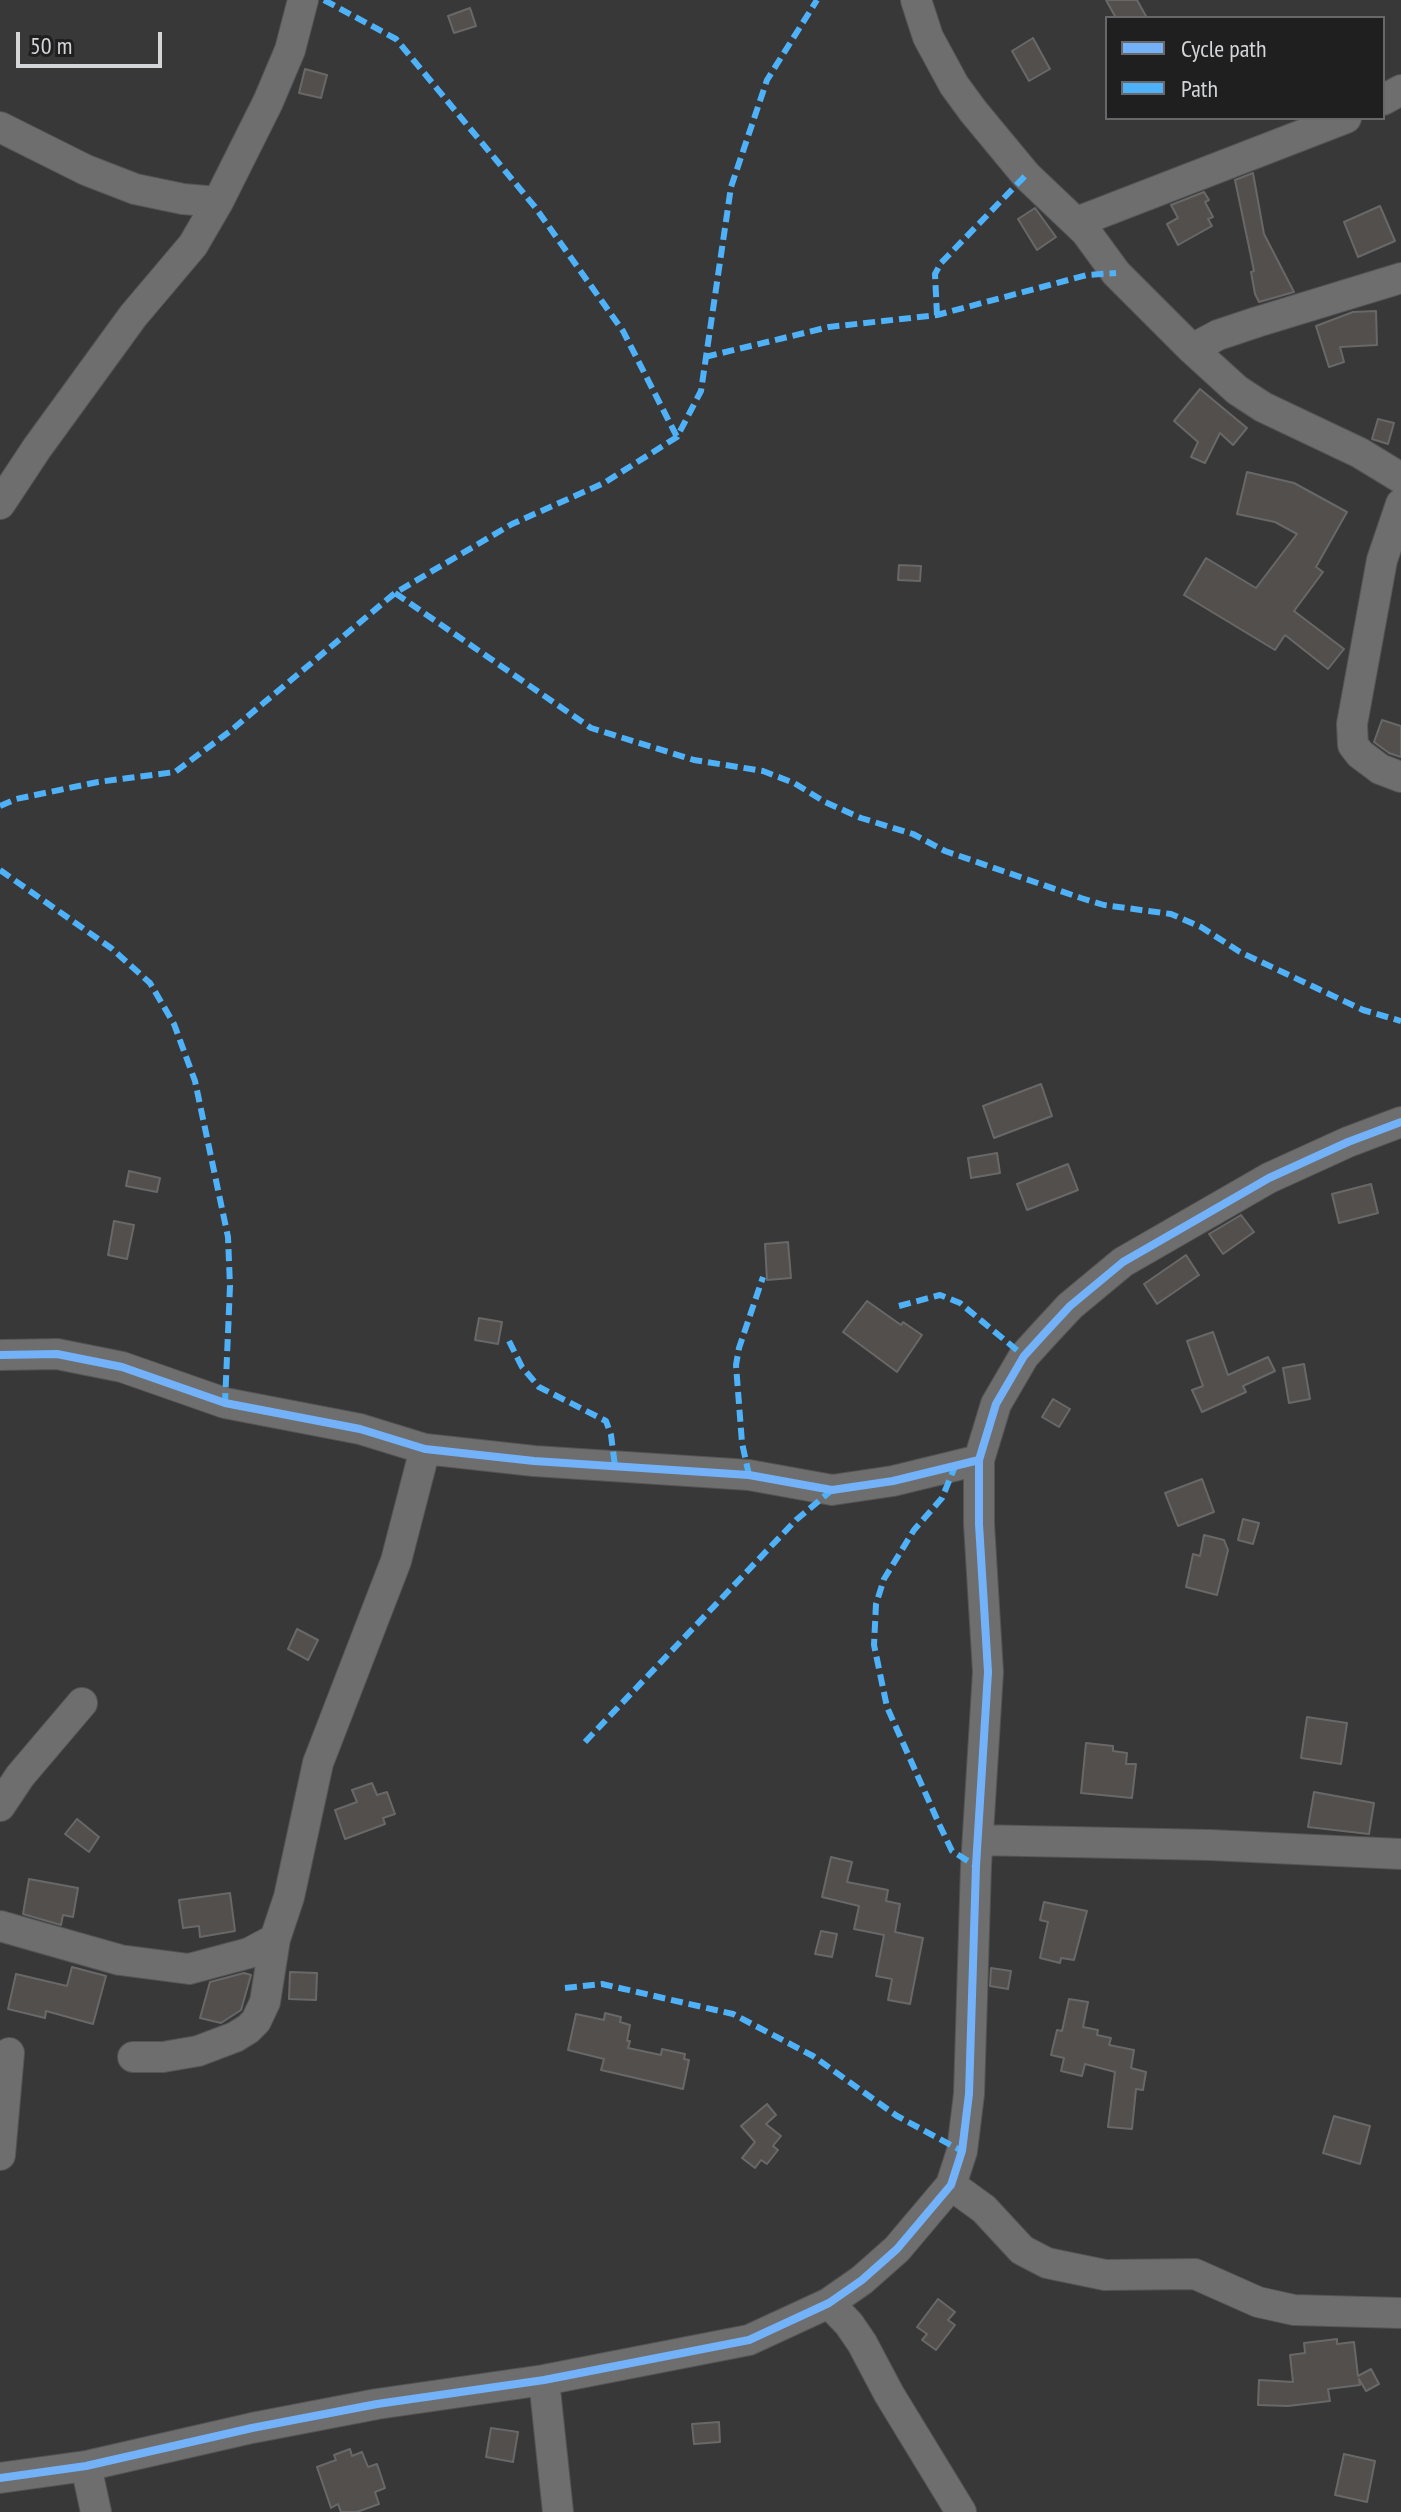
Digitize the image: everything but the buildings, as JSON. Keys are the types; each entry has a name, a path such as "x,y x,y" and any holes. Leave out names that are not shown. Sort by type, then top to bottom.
{"street":[{"path":"0,504 133,316 193,245 274,89 290,50 303,0"},
{"path":"916,0 928,37 954,85 1026,175 1077,222 1116,273 1192,349 1237,390 1263,407 1360,453 1401,478"},
{"path":"1077,222 1341,120"},
{"path":"0,127 86,170 135,189 183,199 218,202"},
{"path":"1192,349 1218,335 1401,278"},
{"path":"1401,504 1382,560 1352,724 1353,745 1360,754 1380,769 1401,777"},
{"path":"0,2478 86,2466 363,2406 544,2380 749,2340 829,2303 862,2280 897,2249 951,2185 962,2151 969,2094 978,1840 988,1672 979,1524 979,1460 996,1404 1024,1356 1070,1306 1123,1262 1269,1178 1401,1122"},
{"path":"0,1355 57,1354 122,1367 225,1403 360,1429 425,1449 534,1461 749,1475 832,1490 893,1481 979,1460"},
{"path":"133,2057 163,2057 198,2051 235,2037 256,2021 265,2002 275,1939 289,1897 318,1763 396,1561 425,1449"},
{"path":"0,1806 20,1776 82,1703"},
{"path":"978,1840 1210,1845 1401,1854"},
{"path":"0,1926 120,1960 189,1969 249,1953 275,1939"},
{"path":"0,2155 9,2053"},
{"path":"951,2185 984,2209 1022,2250 1047,2263 1105,2275 1195,2274 1258,2302 1294,2310 1401,2313"},
{"path":"829,2303 862,2343 889,2394 961,2512"},
{"path":"544,2380 558,2512"},
{"path":"86,2466 96,2512"}],"marked path":[{"path":"324,0 396,39 535,207 623,331 677,437"},
{"path":"0,806 16,799 98,782 175,772 229,732 395,593 512,524 604,483 677,437 701,391 731,187 767,80 817,0"},
{"path":"937,315 935,274 941,263 1026,175"},
{"path":"705,357 829,327 937,315 1087,275 1116,273"},
{"path":"395,593 591,728 694,760 763,771 794,783 825,802 861,818 913,834 945,851 1081,898 1104,905 1171,914 1201,927 1240,952 1363,1010 1401,1021"},
{"path":"0,870 111,948 150,983 174,1024 195,1081 228,1237 230,1286 225,1403"},
{"path":"749,1475 742,1443 736,1365 763,1277"},
{"path":"899,1306 940,1295 960,1303 1024,1356"},
{"path":"509,1341 522,1367 539,1387 606,1421 615,1466"},
{"path":"956,1464 942,1498 914,1530 884,1579 876,1604 874,1645 887,1707 940,1826 952,1851 976,1866"},
{"path":"585,1742 796,1520 832,1490"},
{"path":"565,1988 602,1984 733,2014 813,2056 897,2116 962,2151"}],"cycle path":[{"path":"0,2478 86,2466 252,2428 377,2404 544,2380 749,2340 829,2303 862,2280 897,2249 951,2185 962,2151 969,2094 976,1866 988,1672 979,1524 979,1460 996,1404 1024,1356 1070,1306 1123,1262 1269,1178 1401,1122"},
{"path":"0,1355 57,1354 122,1367 225,1403 360,1429 425,1449 534,1461 749,1475 832,1490 893,1481 979,1460"}]}
